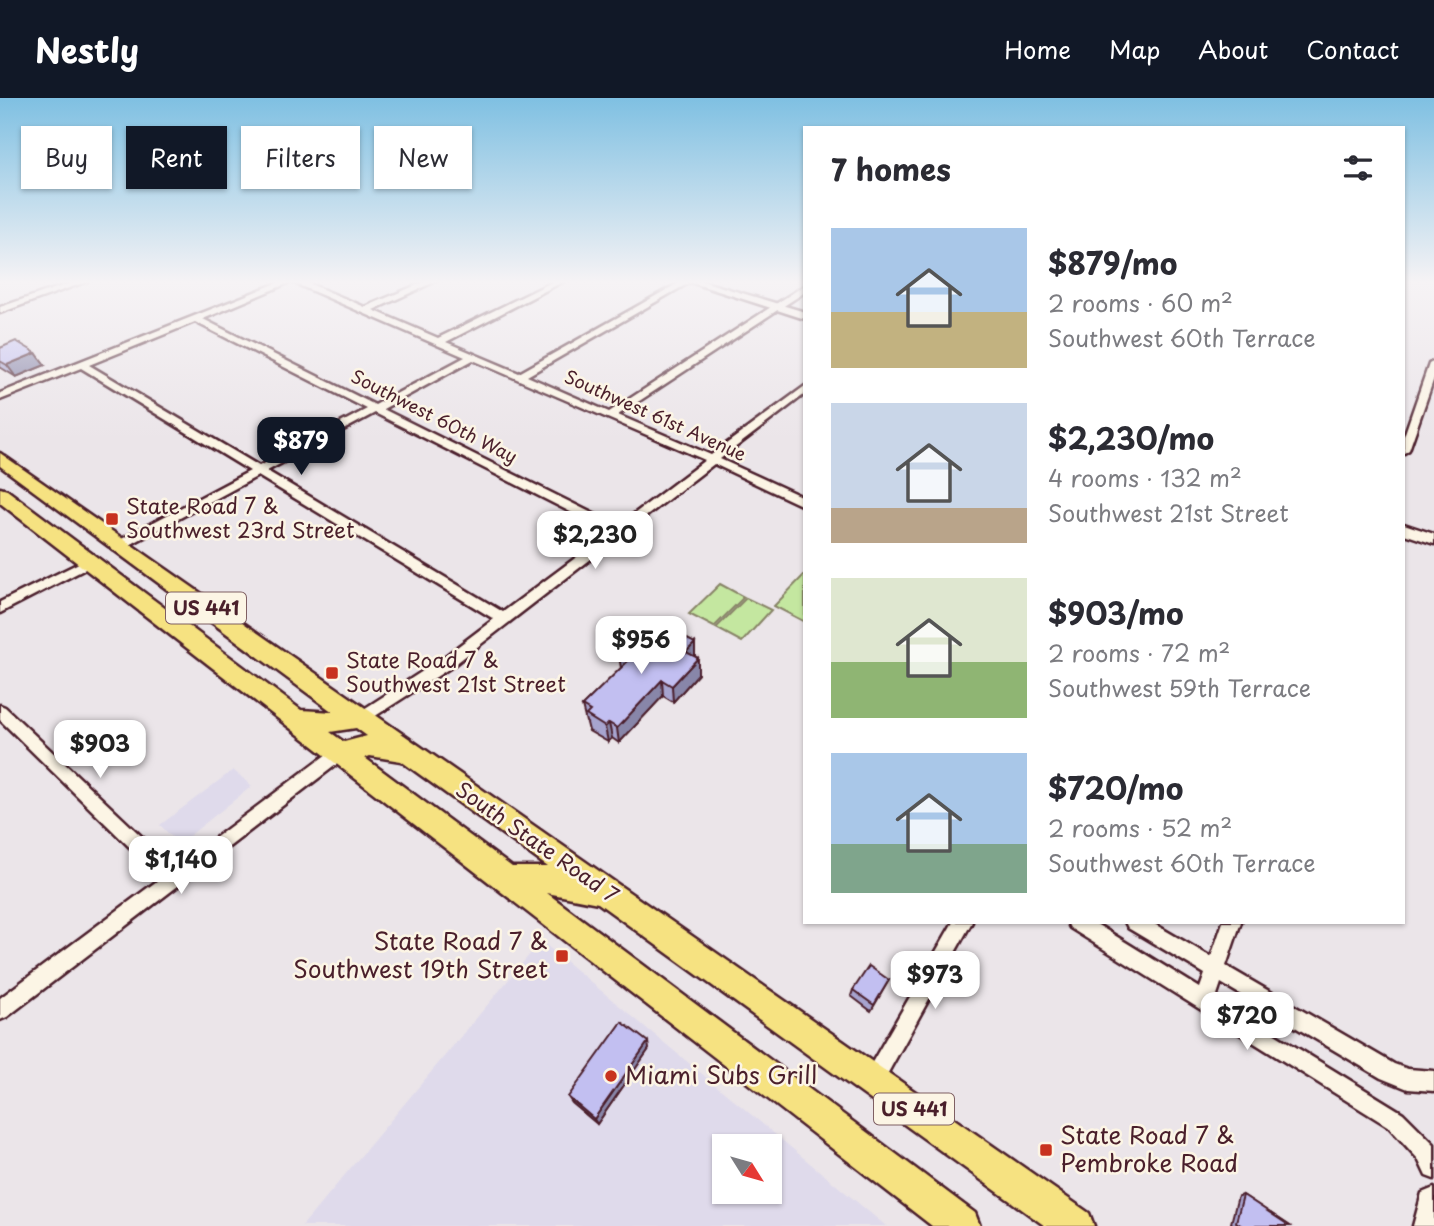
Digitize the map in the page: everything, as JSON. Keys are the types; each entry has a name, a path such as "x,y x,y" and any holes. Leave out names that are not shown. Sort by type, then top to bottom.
{"main road":[{"name":"South State Road 7","path":"0,458 1076,1226"},
{"name":"US 441","path":"0,494 962,1226"},
{"path":"296,719 333,722 361,718"},
{"path":"341,753 370,746 409,752"},
{"path":"509,881 526,878 545,880 607,892"},
{"path":"1430,1226 1434,1205"}],"street":[{"path":"0,397 156,334"},
{"name":"Southwest 60th Way","path":"226,334 620,531"},
{"name":"Southwest 61st Avenue","path":"422,334 711,459 803,502"},
{"path":"440,341 455,334"},
{"path":"521,376 596,334"},
{"path":"611,415 736,334"},
{"path":"120,545 474,356"},
{"path":"81,364 504,619"},
{"path":"1405,447 1434,364"},
{"path":"361,718 445,664 803,390"},
{"path":"1405,529 1434,540"},
{"path":"0,608 89,562"},
{"path":"0,711 173,878"},
{"path":"0,1010 341,753"},
{"path":"873,1080 962,924"},
{"path":"1079,924 1396,1120 1426,1151 1434,1168"},
{"path":"1137,924 1388,1071 1408,1079 1434,1081"},
{"path":"1205,1002 1231,924"}],"shaded area":[{"path":"233,770 252,786 179,844 160,825"},
{"path":"541,941 775,1134 712,1134 712,1204 782,1204 782,1140 886,1226 302,1226"}],"green space":[{"path":"803,576 803,621 774,606"},
{"path":"720,584 744,597 714,627 689,614"},
{"path":"746,598 771,610 742,642 716,628"}],"building":[{"path":"16,341 36,353 7,365 0,361 0,348"},
{"path":"666,628 695,643 686,652 698,658 672,686 662,680 617,728 609,723 605,727 586,715 590,711 582,706 628,661 619,656 646,630 658,636"},
{"path":"869,966 889,980 874,1005 853,990"},
{"name":"Miami Subs Grill","path":"622,1022 648,1042 594,1119 568,1097"},
{"path":"1243,1195 1290,1226 1242,1226 1236,1222"}],"place":[{"name":"State Road 7 & Southwest 23rd Street","path":"112,519"},
{"name":"State Road 7 & Southwest 21st Street","path":"332,673"},
{"name":"State Road 7 & Southwest 19th Street","path":"562,956"},
{"name":"Miami Subs Grill","path":"611,1076"},
{"name":"State Road 7 & Pembroke Road","path":"1046,1150"}]}
